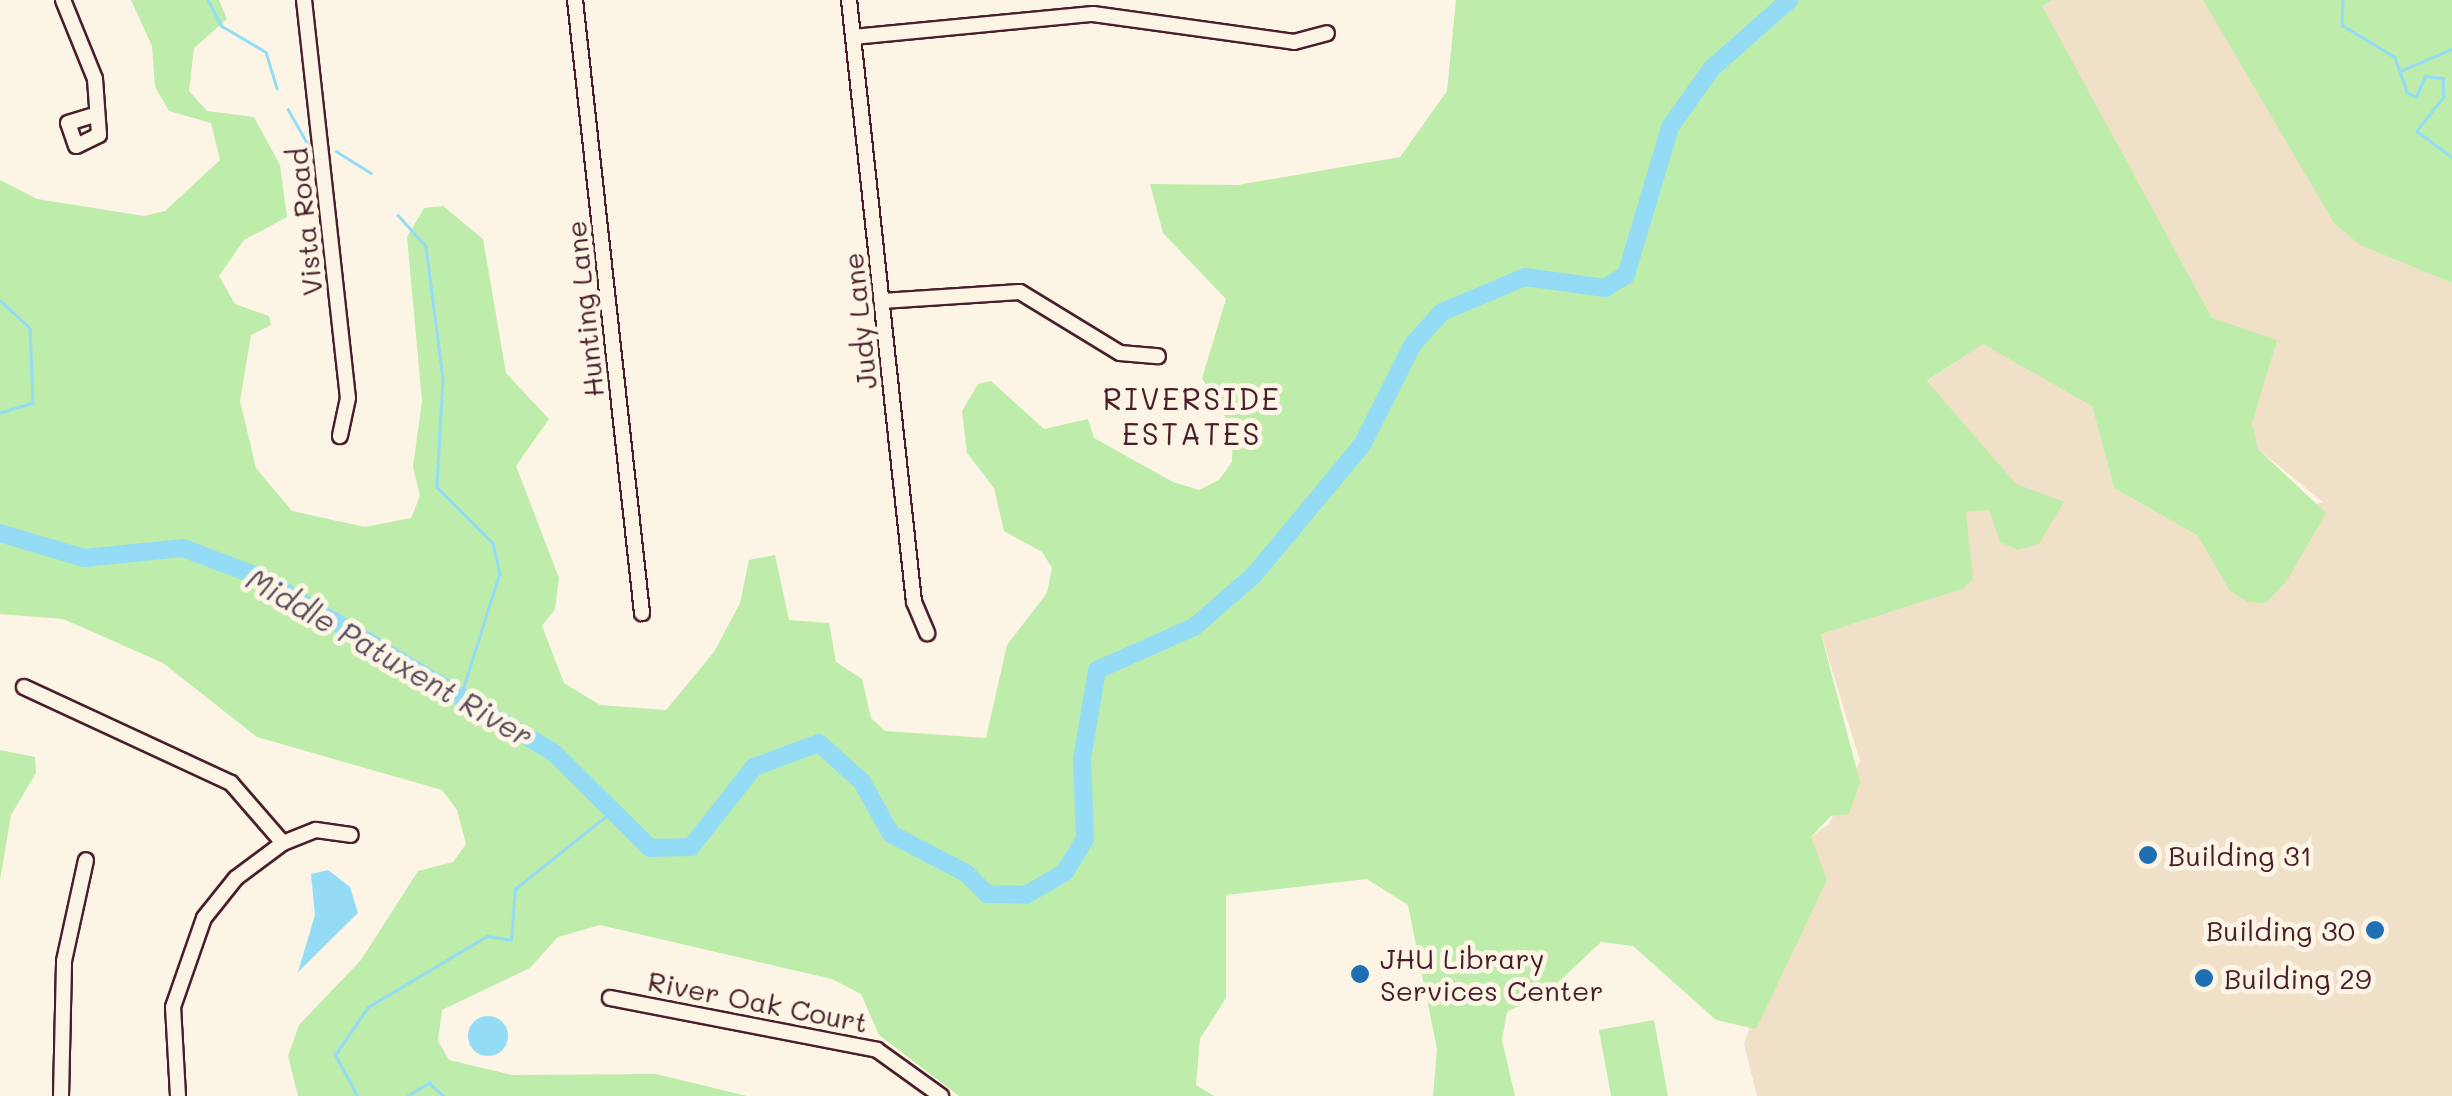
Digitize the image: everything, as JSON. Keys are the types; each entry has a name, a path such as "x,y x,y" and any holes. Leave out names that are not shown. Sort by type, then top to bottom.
{"street":[{"path":"63,0 91,65 91,116"},
{"name":"Vista Road","path":"304,0 348,398 340,436"},
{"name":"Hunting Lane","path":"575,0 642,613"},
{"name":"Judy Lane","path":"848,0 914,602 928,633"},
{"path":"853,37 1094,14 1294,42 1326,33"},
{"path":"882,301 1020,292 1120,352 1158,356"},
{"path":"24,687 232,783 283,843"},
{"path":"178,1096 173,1006 193,938 236,878 283,843 316,830 351,835"},
{"path":"61,1096 64,961 86,860"},
{"name":"River Oak Court","path":"610,998 866,1047 941,1096"}],"shaded area":[{"path":"2053,0 2205,0 2360,245 2452,283 2452,1096 1757,1096 1744,1044 1811,837 1829,824 1860,761 1821,634 1963,589 1927,382 1982,344 2001,347 2092,406 2114,488 2198,536 2323,502 2258,449 2212,318 2041,6"}],"green space":[{"path":"131,0 219,0 227,19 194,48 189,91 207,111 254,117 280,165 287,217 244,240 219,276 235,304 269,316 271,325 251,335 240,401 256,468 292,511 365,527 411,518 420,496 413,467 422,401 407,237 424,208 443,206 483,239 506,373 549,419 516,466 559,578 555,609 542,626 564,683 600,705 666,710 714,652 740,603 749,560 775,555 789,620 829,623 836,662 862,679 871,718 885,731 986,738 1007,645 1047,593 1052,568 1042,552 1004,531 994,488 967,453 962,411 978,384 991,381 1044,429 1088,419 1094,438 1173,482 1199,490 1219,480 1232,462 1233,430 1202,378 1226,299 1163,233 1150,184 1238,185 1400,157 1447,91 1456,0 2053,0 2042,6 2212,318 2277,340 2252,423 2258,449 2326,513 2286,582 2266,603 2248,602 2230,591 2198,536 2114,488 2092,406 1983,344 1927,381 2016,484 2064,502 2039,544 2018,550 2000,542 1989,510 1966,512 1973,579 1963,589 1821,634 1860,782 1849,814 1831,816 1811,837 1827,880 1756,1029 1716,1020 1633,946 1601,942 1549,991 1507,1012 1502,1040 1515,1096 1433,1096 1437,1049 1408,905 1367,879 1226,895 1226,998 1200,1039 1196,1085 1214,1096 959,1096 879,1035 861,994 832,979 600,925 558,937 530,968 442,1010 438,1041 449,1060 512,1075 656,1074 747,1096 298,1096 288,1056 299,1025 361,960 418,871 453,862 466,844 457,810 442,790 257,737 163,663 63,619 0,614 0,180 37,199 144,216 165,211 220,160 211,123 169,111 155,87 152,46"},
{"path":"2203,0 2452,0 2452,283 2360,245 2334,223"},
{"path":"0,750 35,757 36,773 11,815 0,880"},
{"path":"1654,1020 1668,1096 1611,1096 1599,1030"}],"water":[{"path":"328,870 350,887 358,913 298,972 315,915 311,874"},
{"path":"488,1016 502,1022 508,1036 502,1050 488,1056 474,1050 468,1036 474,1022"}],"waterway":[{"path":"208,0 222,26 266,52 277,88"},
{"name":"Middle Patuxent River","path":"0,533 84,558 183,548 262,578 553,752 650,848 691,847 754,767 819,743 862,782 891,834 966,873 987,894 1026,895 1065,872 1085,839 1082,759 1097,670 1194,627 1254,575 1362,445 1413,344 1442,312 1525,277 1605,288 1626,275 1670,127 1712,68 1789,0"},
{"path":"2343,0 2342,25 2395,57 2407,92 2416,97 2425,76 2443,78 2444,97 2417,131 2452,157"},
{"path":"2400,71 2452,49"},
{"path":"288,109 310,148"},
{"path":"336,151 371,173"},
{"path":"398,215 426,246 443,378 437,487 493,543 500,573 461,697"},
{"path":"0,300 30,328 33,403 0,413"},
{"path":"357,1096 335,1055 368,1007 487,936 511,940 515,889 611,812"},
{"path":"407,1096 429,1083 444,1096"}],"place":[{"name":"Building 31","path":"2148,855"},
{"name":"Building 30","path":"2375,930"},
{"name":"JHU Library Services Center","path":"1360,974"},
{"name":"Building 29","path":"2204,978"}],"district":[{"name":"RIVERSIDE ESTATES","path":"1192,415"}]}
